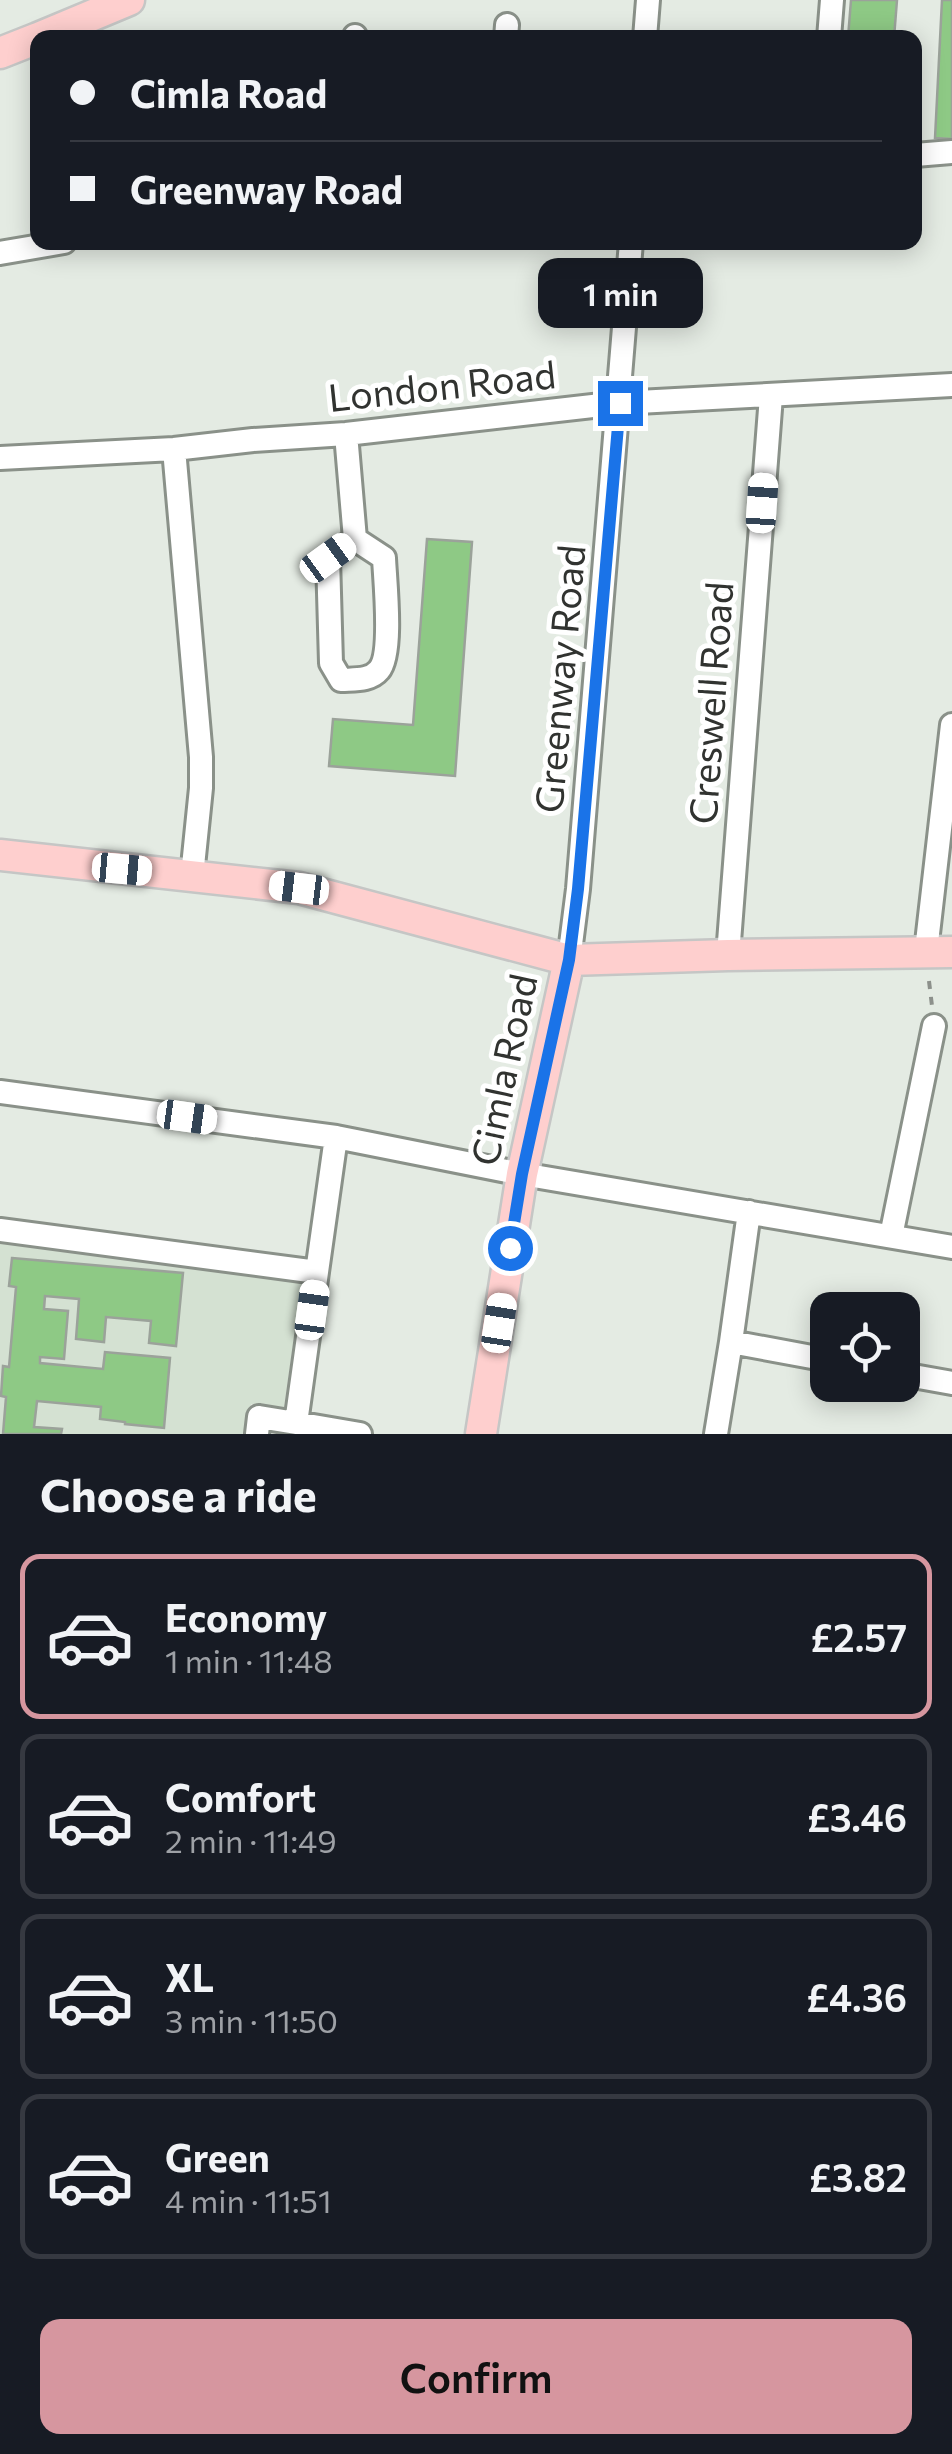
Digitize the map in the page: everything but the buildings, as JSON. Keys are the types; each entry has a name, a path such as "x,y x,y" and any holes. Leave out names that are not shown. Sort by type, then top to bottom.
{"main road":[{"path":"57,30 129,0"},
{"path":"0,53 30,41"},
{"path":"0,855 299,888 569,960 939,952"},
{"name":"Cimla Road","path":"482,1434 522,1174 569,960"}],"street":[{"path":"646,30 648,0"},
{"path":"830,30 832,0"},
{"path":"922,154 952,152"},
{"path":"0,253 30,248"},
{"name":"Greenway Road","path":"569,960 582,850 630,250"},
{"name":"London Road","path":"0,458 346,434 620,403 952,385"},
{"name":"Creswell Road","path":"728,955 771,396"},
{"path":"346,434 355,539"},
{"path":"174,448 202,788 192,876"},
{"path":"355,539 384,558 387,653 380,670 369,678 341,680 331,664 328,558 355,539"},
{"path":"939,952 952,725"},
{"path":"891,1236 934,1026"},
{"path":"0,1092 336,1137 522,1174 952,1247"},
{"path":"296,1423 336,1137"},
{"path":"716,1434 749,1212"},
{"path":"0,1230 317,1272"},
{"path":"731,1342 810,1357"},
{"path":"920,1377 952,1383"},
{"path":"257,1434 259,1417 360,1434"}],"path":[{"path":"934,1026 939,952"}],"shaded area":[{"path":"0,1235 299,1275 302,1283 284,1407 251,1404 247,1434 0,1434"}],"route":[{"path":"510,1248 522,1174 569,960 620,403"}]}
